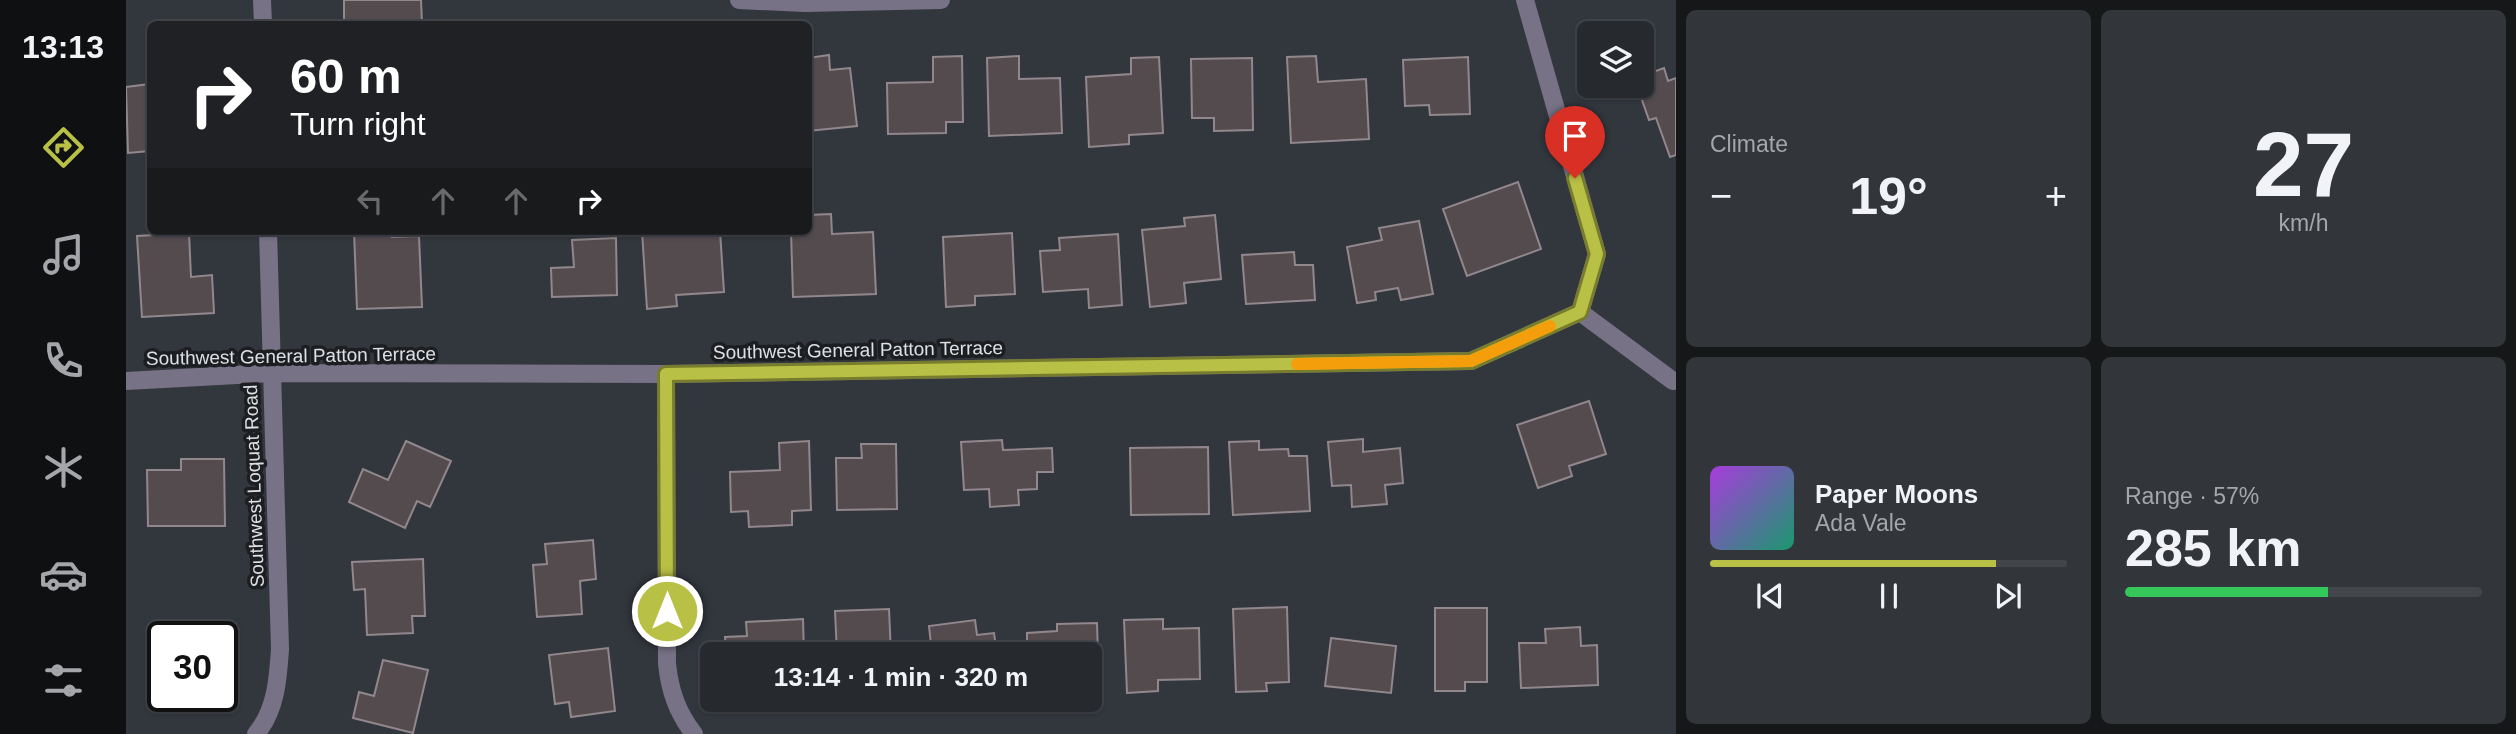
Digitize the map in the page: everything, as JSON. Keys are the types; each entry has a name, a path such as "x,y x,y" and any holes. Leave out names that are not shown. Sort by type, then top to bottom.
{"street":[{"path":"262,0 263,21"},
{"path":"739,0 806,3 941,0"},
{"path":"1525,0 1597,254 1580,312 1673,381"},
{"name":"Southwest Loquat Road","path":"256,734 270,712 278,676 280,649 268,235"},
{"name":"Southwest General Patton Terrace","path":"126,381 272,373 666,374 1471,361 1580,312"},
{"path":"666,374 667,664 670,689 685,723 694,734"}],"building":[{"path":"344,0 421,0 422,21 344,21"},
{"path":"829,55 830,70 850,68 857,126 812,131 812,57"},
{"path":"962,56 963,122 946,122 946,133 888,134 887,83 933,82 933,57"},
{"path":"1019,56 1019,79 1060,78 1062,133 989,136 987,58"},
{"path":"1316,56 1318,82 1366,79 1369,139 1291,143 1287,57"},
{"path":"1159,57 1163,133 1129,135 1129,144 1089,147 1086,77 1131,74 1131,58"},
{"path":"1468,57 1470,114 1430,115 1429,105 1405,106 1403,60"},
{"path":"1252,58 1253,130 1214,131 1214,118 1192,118 1191,59"},
{"path":"1664,68 1668,81 1676,78 1676,155 1670,157 1656,118 1649,120 1641,98 1654,98 1654,72"},
{"path":"147,84 147,151 128,153 126,87"},
{"path":"1518,182 1541,249 1467,276 1443,209"},
{"path":"831,214 832,234 873,232 876,294 793,297 791,235 812,235 812,215"},
{"path":"1215,215 1221,279 1184,283 1186,303 1150,307 1142,230 1185,226 1184,218"},
{"path":"1419,221 1433,294 1401,300 1398,288 1375,292 1376,300 1357,303 1347,247 1382,240 1379,228"},
{"path":"1012,233 1015,294 975,296 975,305 946,307 943,237"},
{"path":"1118,234 1122,305 1089,308 1088,289 1043,292 1040,251 1060,250 1059,238"},
{"path":"189,235 191,277 212,275 214,313 142,317 137,236"},
{"path":"354,235 419,236 422,307 357,309"},
{"path":"642,235 720,235 724,292 676,295 677,306 647,309"},
{"path":"616,238 617,295 552,297 551,268 574,267 572,240"},
{"path":"1294,252 1295,265 1313,265 1315,300 1246,304 1242,255"},
{"path":"1589,401 1606,454 1569,466 1572,476 1538,488 1517,425"},
{"path":"1363,439 1363,452 1400,448 1403,483 1385,485 1387,504 1352,507 1351,485 1332,486 1328,442"},
{"path":"1002,440 1003,450 1052,448 1053,472 1037,472 1037,489 1018,490 1019,505 990,507 989,489 964,490 961,442"},
{"path":"406,441 451,461 430,507 417,501 405,528 349,502 363,469 388,480"},
{"path":"809,441 811,510 792,511 792,525 749,527 748,511 731,512 730,472 780,470 779,443"},
{"path":"1259,441 1259,450 1288,449 1289,456 1307,456 1310,511 1233,515 1229,442"},
{"path":"861,444 896,444 897,509 837,510 836,458 862,458"},
{"path":"1208,447 1209,514 1131,515 1130,448"},
{"path":"181,459 224,459 225,526 148,526 147,470 181,470"},
{"path":"593,540 596,579 580,581 582,614 537,617 533,565 547,564 545,544"},
{"path":"423,559 425,616 412,616 413,633 367,635 365,589 354,590 352,562"},
{"path":"1287,607 1289,682 1266,683 1267,691 1236,692 1233,609"},
{"path":"1435,608 1487,608 1487,682 1465,682 1465,691 1435,691"},
{"path":"889,609 890,642 836,642 835,611"},
{"path":"803,619 804,642 725,642 725,637 747,636 746,622"},
{"path":"1163,619 1163,629 1199,628 1200,679 1158,680 1158,691 1127,693 1124,620"},
{"path":"975,620 977,635 994,633 995,642 931,642 929,626"},
{"path":"1097,623 1098,642 1027,642 1027,633 1057,631 1057,624"},
{"path":"1580,627 1581,646 1597,645 1598,685 1521,688 1519,643 1546,643 1545,629"},
{"path":"1331,638 1396,646 1391,693 1325,686"},
{"path":"608,648 615,711 571,717 569,702 555,704 549,655"},
{"path":"383,660 428,670 413,733 353,718 359,692 374,696"}],"slow traffic":[{"path":"1297,364 1471,361 1550,326"}],"route":[{"path":"667,611 666,374 1471,361 1580,312 1597,254 1575,178"}]}
